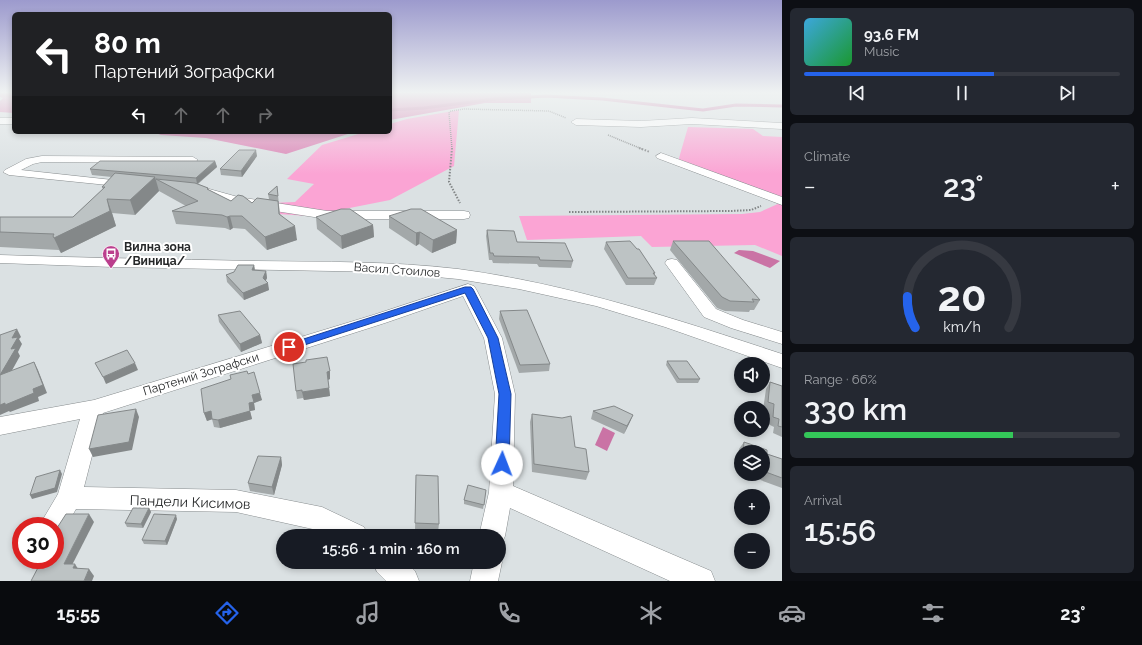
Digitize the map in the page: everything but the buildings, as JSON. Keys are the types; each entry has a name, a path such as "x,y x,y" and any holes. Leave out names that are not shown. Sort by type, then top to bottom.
{"street":[{"path":"0,122 12,121"},
{"path":"576,122 641,124 692,121 782,126"},
{"path":"661,156 778,200"},
{"path":"3,174 30,161 38,159 193,160"},
{"path":"3,174 136,185"},
{"path":"191,189 237,201 326,215 464,215"},
{"name":"Васил Стоилов","path":"0,260 385,267 472,283 519,284 600,302 671,323 782,361"},
{"path":"672,263 710,313 737,324 782,338"},
{"path":"472,283 493,338 505,394 501,492 493,529"},
{"name":"Партений Зографски","path":"0,426 94,408 371,321 472,283"},
{"path":"57,517 68,498 94,408"},
{"path":"501,492 701,581"},
{"name":"Пандели Кисимов","path":"68,498 236,501 322,519 341,529"},
{"path":"394,569 405,581"},
{"path":"484,581 487,569"}],"path":[{"path":"450,120 452,149 449,182 460,200 464,215"},
{"path":"568,212 751,210 778,200"}],"shaded area":[{"path":"403,120 458,120 454,166 390,200 309,216 263,213 271,203 295,202 314,184 287,179 322,145 358,134 392,134 392,123"},
{"path":"688,127 753,129 763,136 782,137 782,256 755,245 652,247 641,236 527,240 519,216 742,214 760,212 780,203 677,165"},
{"path":"158,134 348,134 286,154 206,138"},
{"path":"739,250 753,251 780,261 770,268 734,253"},
{"path":"603,427 615,433 607,451 595,445"}],"place":[{"name":"Вилна зона /Виница/","path":"111,269"}],"route":[{"path":"289,347 468,289 493,338 505,394 502,464"}]}
